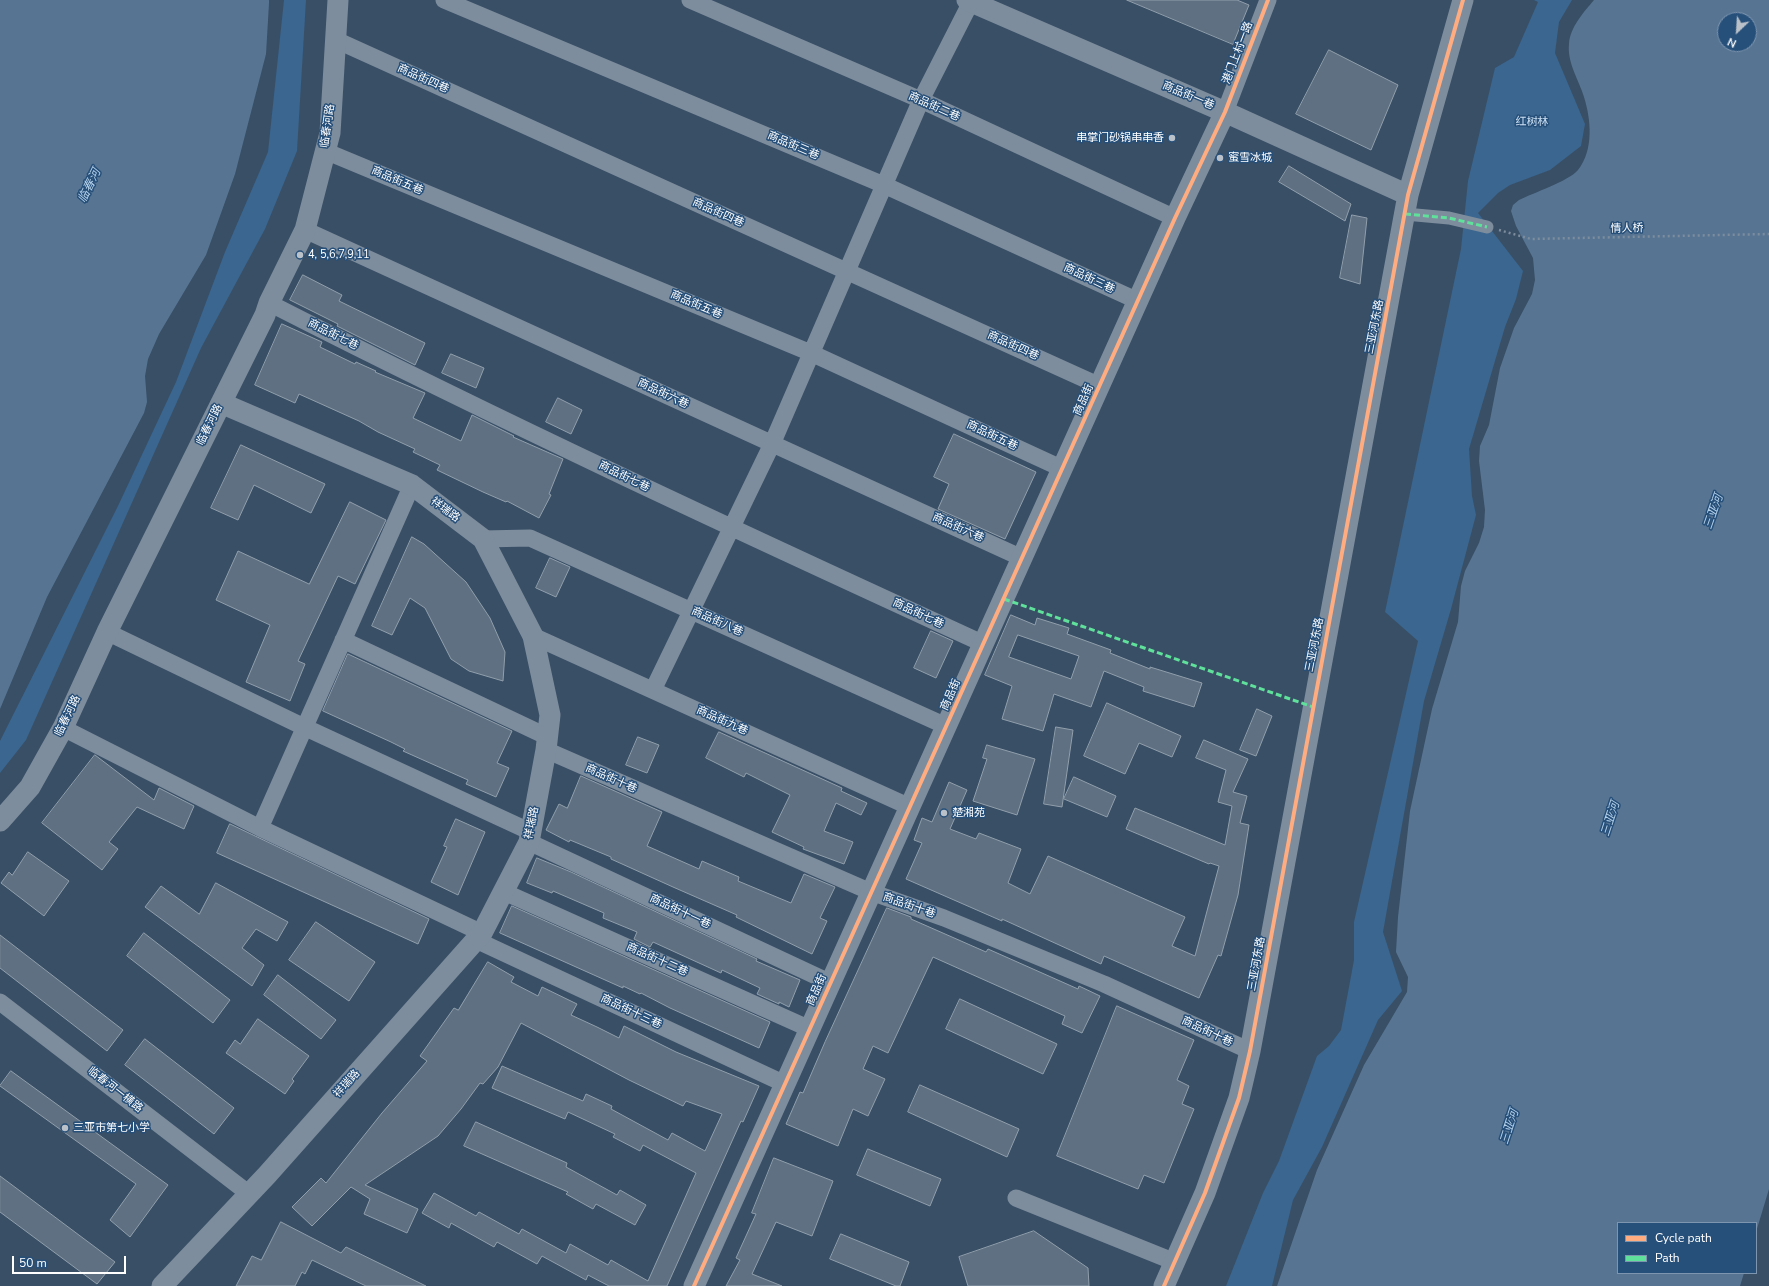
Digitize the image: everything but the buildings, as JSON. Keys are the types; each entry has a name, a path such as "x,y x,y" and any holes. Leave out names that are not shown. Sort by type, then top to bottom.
{"street":[{"name":"临春河路","path":"0,821 30,787 63,728 107,632 265,315 269,303 304,230 330,133 338,0"},
{"name":"商品街三巷","path":"444,0 884,185 1138,301"},
{"name":"商品街二巷","path":"690,0 921,100 1176,218"},
{"path":"653,690 772,444 921,100 970,0"},
{"name":"商品街一巷","path":"970,0 1225,112 1406,205"},
{"name":"港门上村一路","path":"1225,112 1268,0"},
{"name":"三亚河东路","path":"1164,1286 1205,1193 1239,1098 1250,1051 1406,205 1463,0"},
{"name":"商品街四巷","path":"336,40 1100,386"},
{"name":"商品街","path":"694,1286 1138,301 1225,112"},
{"name":"商品街五巷","path":"325,151 811,353 1063,468"},
{"path":"1406,205 1449,218 1487,227"},
{"name":"商品街六巷","path":"304,230 1022,558"},
{"name":"商品街七巷","path":"269,303 353,346 731,528 984,644"},
{"name":"祥瑞路","path":"162,1286 272,1169 479,936 504,892 530,837 547,744 550,715 533,636 483,539 412,485 221,403"},
{"path":"260,828 412,485"},
{"name":"商品街八巷","path":"483,539 530,538 946,726"},
{"name":"商品街十一巷","path":"107,632 831,982"},
{"name":"商品街九巷","path":"533,636 910,807"},
{"name":"商品街十巷","path":"343,640 547,744 871,892 944,918 1104,984 1250,1051"},
{"name":"商品街十三巷","path":"63,728 260,828 479,936 785,1084"},
{"name":"商品街十二巷","path":"504,892 810,1029"},
{"name":"临春河一横路","path":"0,1002 248,1193"},
{"path":"1016,1198 1175,1262"}],"green space":[{"path":"284,0 306,0 297,151 265,229 201,348 26,740 0,773 0,741 118,506 176,382 225,252 268,152"},
{"name":"红树林","path":"1534,0 1572,0 1559,22 1555,53 1585,124 1581,146 1550,170 1510,185 1498,193 1478,213 1523,271 1516,299 1505,327 1469,449 1472,496 1476,515 1451,609 1424,701 1383,932 1402,991 1378,1020 1322,1147 1293,1200 1272,1286 1226,1286 1263,1193 1279,1161 1317,1056 1329,1046 1341,1030 1354,960 1354,922 1418,641 1385,612 1461,249 1468,181 1495,68 1514,57 1538,2"}],"water":[{"name":"临春河","path":"0,0 269,0 269,3 266,54 235,174 206,255 159,334 148,359 145,376 147,402 144,413 47,597 0,709"},
{"name":"三亚河","path":"1594,0 1769,0 1769,1189 1757,1229 1757,1222 1617,1222 1617,1274 1744,1274 1740,1286 1277,1286 1317,1170 1364,1065 1407,992 1408,977 1396,952 1398,917 1410,811 1432,709 1458,622 1461,586 1465,571 1479,543 1484,527 1485,510 1479,461 1480,446 1489,425 1500,368 1514,328 1532,294 1535,280 1533,258 1516,226 1511,211 1513,205 1519,200 1567,178 1578,170 1587,153 1589,144 1590,134 1588,115 1584,97 1572,65 1569,51 1570,38 1575,26"}],"marked path":[{"path":"1405,214 1449,218 1487,227"},
{"path":"1004,599 1313,707"}],"cycle path":[{"path":"694,1286 1175,218 1225,112 1268,0"},
{"path":"1164,1286 1205,1193 1239,1098 1250,1051 1408,195 1463,0"}],"place":[{"name":"串掌门砂锅串串香","path":"1172,138"},
{"name":"蜜雪冰城","path":"1220,158"},
{"name":"4, 5,6,7,9,11","path":"300,255"},
{"name":"楚湘苑","path":"944,813"},
{"name":"三亚市第七小学","path":"65,1128"}]}
